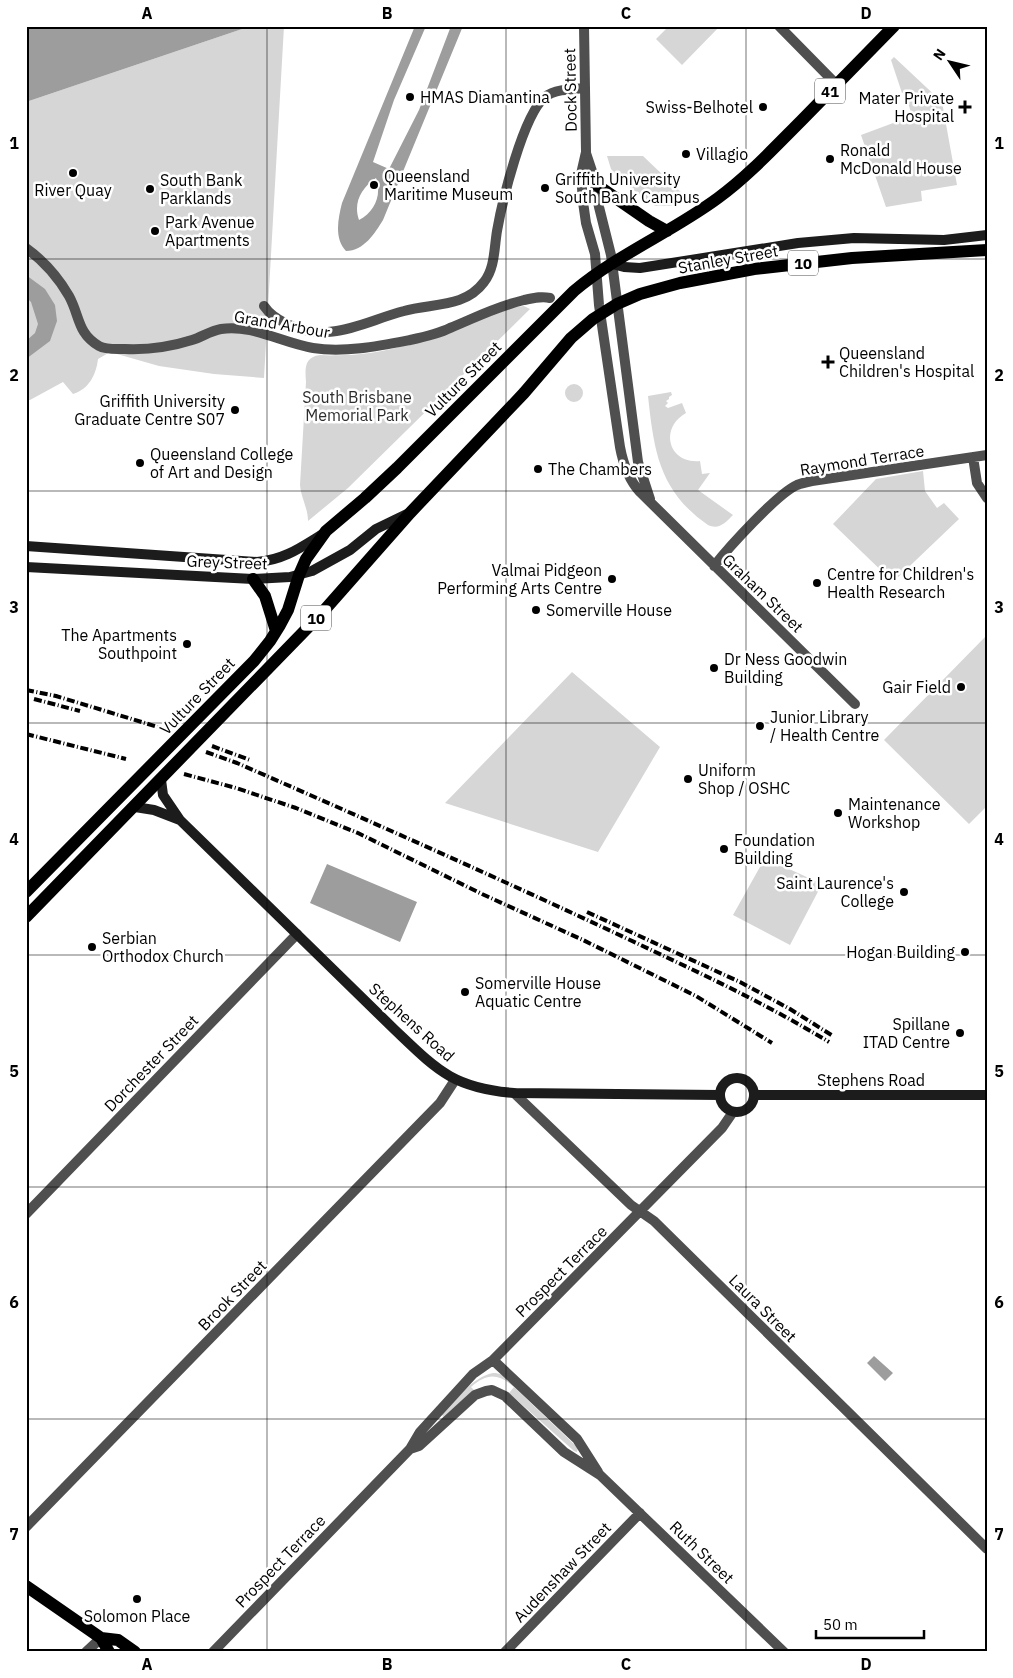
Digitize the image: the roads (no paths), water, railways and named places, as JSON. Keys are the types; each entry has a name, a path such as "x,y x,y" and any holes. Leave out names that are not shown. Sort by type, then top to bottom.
{"main road":[{"name":"Vulture Street","path":"26,892 254,661 276,631 288,610 299,575 311,550 322,535 397,468 574,291 597,273 702,209 732,187 767,156 894,26"},
{"path":"594,183 649,221 667,231"},
{"name":"Stanley Street","path":"600,314 640,294 680,283 754,269 852,258 987,250"},
{"name":"Vulture Street","path":"26,917 158,786 218,720 321,614 410,513 508,411 571,338 600,314"},
{"path":"253,579 265,596 276,631"},
{"path":"26,1586 101,1638 109,1652"},
{"path":"101,1638 118,1640 135,1652"}],"street":[{"name":"Dock Street","path":"584,26 586,152 581,174 586,223 595,254 600,314"},
{"path":"779,26 836,84"},
{"path":"264,306 271,315 300,330 324,333 338,332 405,310 458,301 474,292 489,276 497,227 508,184 523,136 534,111 548,95 585,88"},
{"name":"Dock Street","path":"586,152 593,174 598,208 612,264 617,304"},
{"name":"Stanley Street","path":"612,264 630,268 645,268 798,243 836,240 876,238 934,241 987,236"},
{"name":"Grand Arbour","path":"26,248 54,274 74,306 80,327 88,338 102,347 116,349 151,350 198,338 221,329 236,328 252,330 314,348 341,349 380,345 439,333 506,304 542,296 550,298"},
{"name":"Graham Street","path":"617,304 638,462 651,503"},
{"name":"Graham Street","path":"600,314 621,453 633,483 714,566 855,704"},
{"name":"Raymond Terrace","path":"714,566 780,497 796,485 987,455"},
{"path":"973,457 977,483 987,498"},
{"name":"Grey Street","path":"26,567 253,579 299,575 350,550 376,529 410,513"},
{"name":"Grey Street","path":"26,546 257,562 274,560 290,554 322,535"},
{"name":"Stephens Road","path":"158,786 180,820 421,1054 455,1080 482,1089 514,1093 720,1095"},
{"name":"Stephens Road","path":"135,807 154,810 180,820"},
{"name":"Dorchester Street","path":"26,1214 297,934"},
{"path":"740,1078 750,1083 754,1088 755,1095 751,1107 746,1111 734,1112 724,1106 720,1095 724,1084 728,1080 740,1078"},
{"name":"Brook Street","path":"26,1527 434,1108 455,1080"},
{"name":"Laura Street","path":"514,1093 631,1205 654,1222 987,1549"},
{"name":"Stephens Road","path":"755,1095 987,1096"},
{"name":"Prospect Terrace","path":"213,1652 410,1449 420,1432 473,1374 493,1360 722,1128 734,1112"},
{"name":"Ruth Street","path":"493,1360 577,1439 600,1475"},
{"name":"Prospect Terrace","path":"410,1449 418,1446 475,1394 492,1390"},
{"name":"Ruth Street","path":"492,1390 505,1396 564,1452 600,1475 784,1652"},
{"name":"Audenshaw Street","path":"505,1652 640,1513"},
{"path":"86,1652 101,1638"}],"railway":[{"path":"26,690 56,696 158,727"},
{"path":"34,699 80,711"},
{"path":"26,734 126,759"},
{"path":"212,746 250,760"},
{"path":"206,752 237,763 331,804 613,932 750,998 829,1042"},
{"path":"184,774 236,788 296,808 358,833 696,996 772,1043"},
{"path":"587,912 740,982 790,1009 833,1036"}],"place":[{"name":"HMAS Diamantina","path":"410,97"},
{"name":"Swiss-Belhotel","path":"763,107"},
{"name":"Mater Private Hospital","path":"965,107"},
{"name":"Villagio","path":"686,154"},
{"name":"Ronald McDonald House","path":"830,159"},
{"name":"River Quay","path":"73,173"},
{"name":"Queensland Maritime Museum","path":"374,185"},
{"name":"Griffith University South Bank Campus","path":"545,188"},
{"name":"South Bank Parklands","path":"150,189"},
{"name":"Park Avenue Apartments","path":"155,231"},
{"name":"Queensland Children's Hospital","path":"828,362"},
{"name":"Griffith University Graduate Centre S07","path":"235,410"},
{"name":"Queensland College of Art and Design","path":"140,463"},
{"name":"The Chambers","path":"538,469"},
{"name":"Valmai Pidgeon Performing Arts Centre","path":"612,579"},
{"name":"Centre for Children's Health Research","path":"817,583"},
{"name":"Somerville House","path":"536,610"},
{"name":"The Apartments Southpoint","path":"187,644"},
{"name":"Dr Ness Goodwin Building","path":"714,668"},
{"name":"Gair Field","path":"961,687"},
{"name":"Junior Library / Health Centre","path":"760,726"},
{"name":"Uniform Shop / OSHC","path":"688,779"},
{"name":"Maintenance Workshop","path":"838,813"},
{"name":"Foundation Building","path":"724,849"},
{"name":"Saint Laurence's College","path":"904,892"},
{"name":"Serbian Orthodox Church","path":"92,947"},
{"name":"Hogan Building","path":"965,952"},
{"name":"Somerville House Aquatic Centre","path":"465,992"},
{"name":"Spillane ITAD Centre","path":"960,1033"},
{"name":"Solomon Place","path":"137,1599"}],"park label":[{"name":"South Brisbane Memorial Park","path":"357,406"}]}
